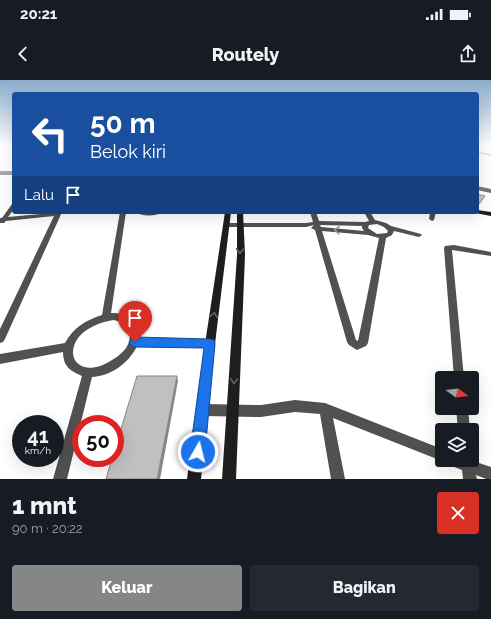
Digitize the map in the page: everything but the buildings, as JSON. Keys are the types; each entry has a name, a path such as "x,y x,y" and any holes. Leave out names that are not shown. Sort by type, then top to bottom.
{"main road":[{"path":"479,212 491,214"},
{"path":"194,479 228,214"},
{"path":"229,479 240,255 240,214"}],"street":[{"path":"0,173 12,173"},
{"path":"479,189 491,192"},
{"path":"1,221 12,207"},
{"path":"1,221 51,214"},
{"path":"0,339 58,214"},
{"path":"106,317 123,214"},
{"path":"314,214 352,342 357,346 363,344 383,236"},
{"path":"368,214 370,223"},
{"path":"317,226 370,223 382,224 389,228 419,234"},
{"path":"369,232 365,228 370,223"},
{"path":"226,225 306,225 369,232 383,236 390,234 389,228"},
{"path":"458,371 448,248 454,246 491,254"},
{"path":"106,317 121,317 132,323 136,335 135,342 130,351 122,360 112,367 100,371 88,372 78,370 71,364 68,356 68,347 76,333 90,323 106,317"},
{"path":"135,342 210,344"},
{"path":"0,360 68,347"},
{"path":"60,479 88,372"},
{"path":"203,410 233,412 261,411 295,406 325,409 435,452"},
{"path":"325,409 338,479"},
{"path":"468,467 470,479"},
{"path":"476,467 491,474"}],"route":[{"path":"135,342 210,344 198,452"}]}
